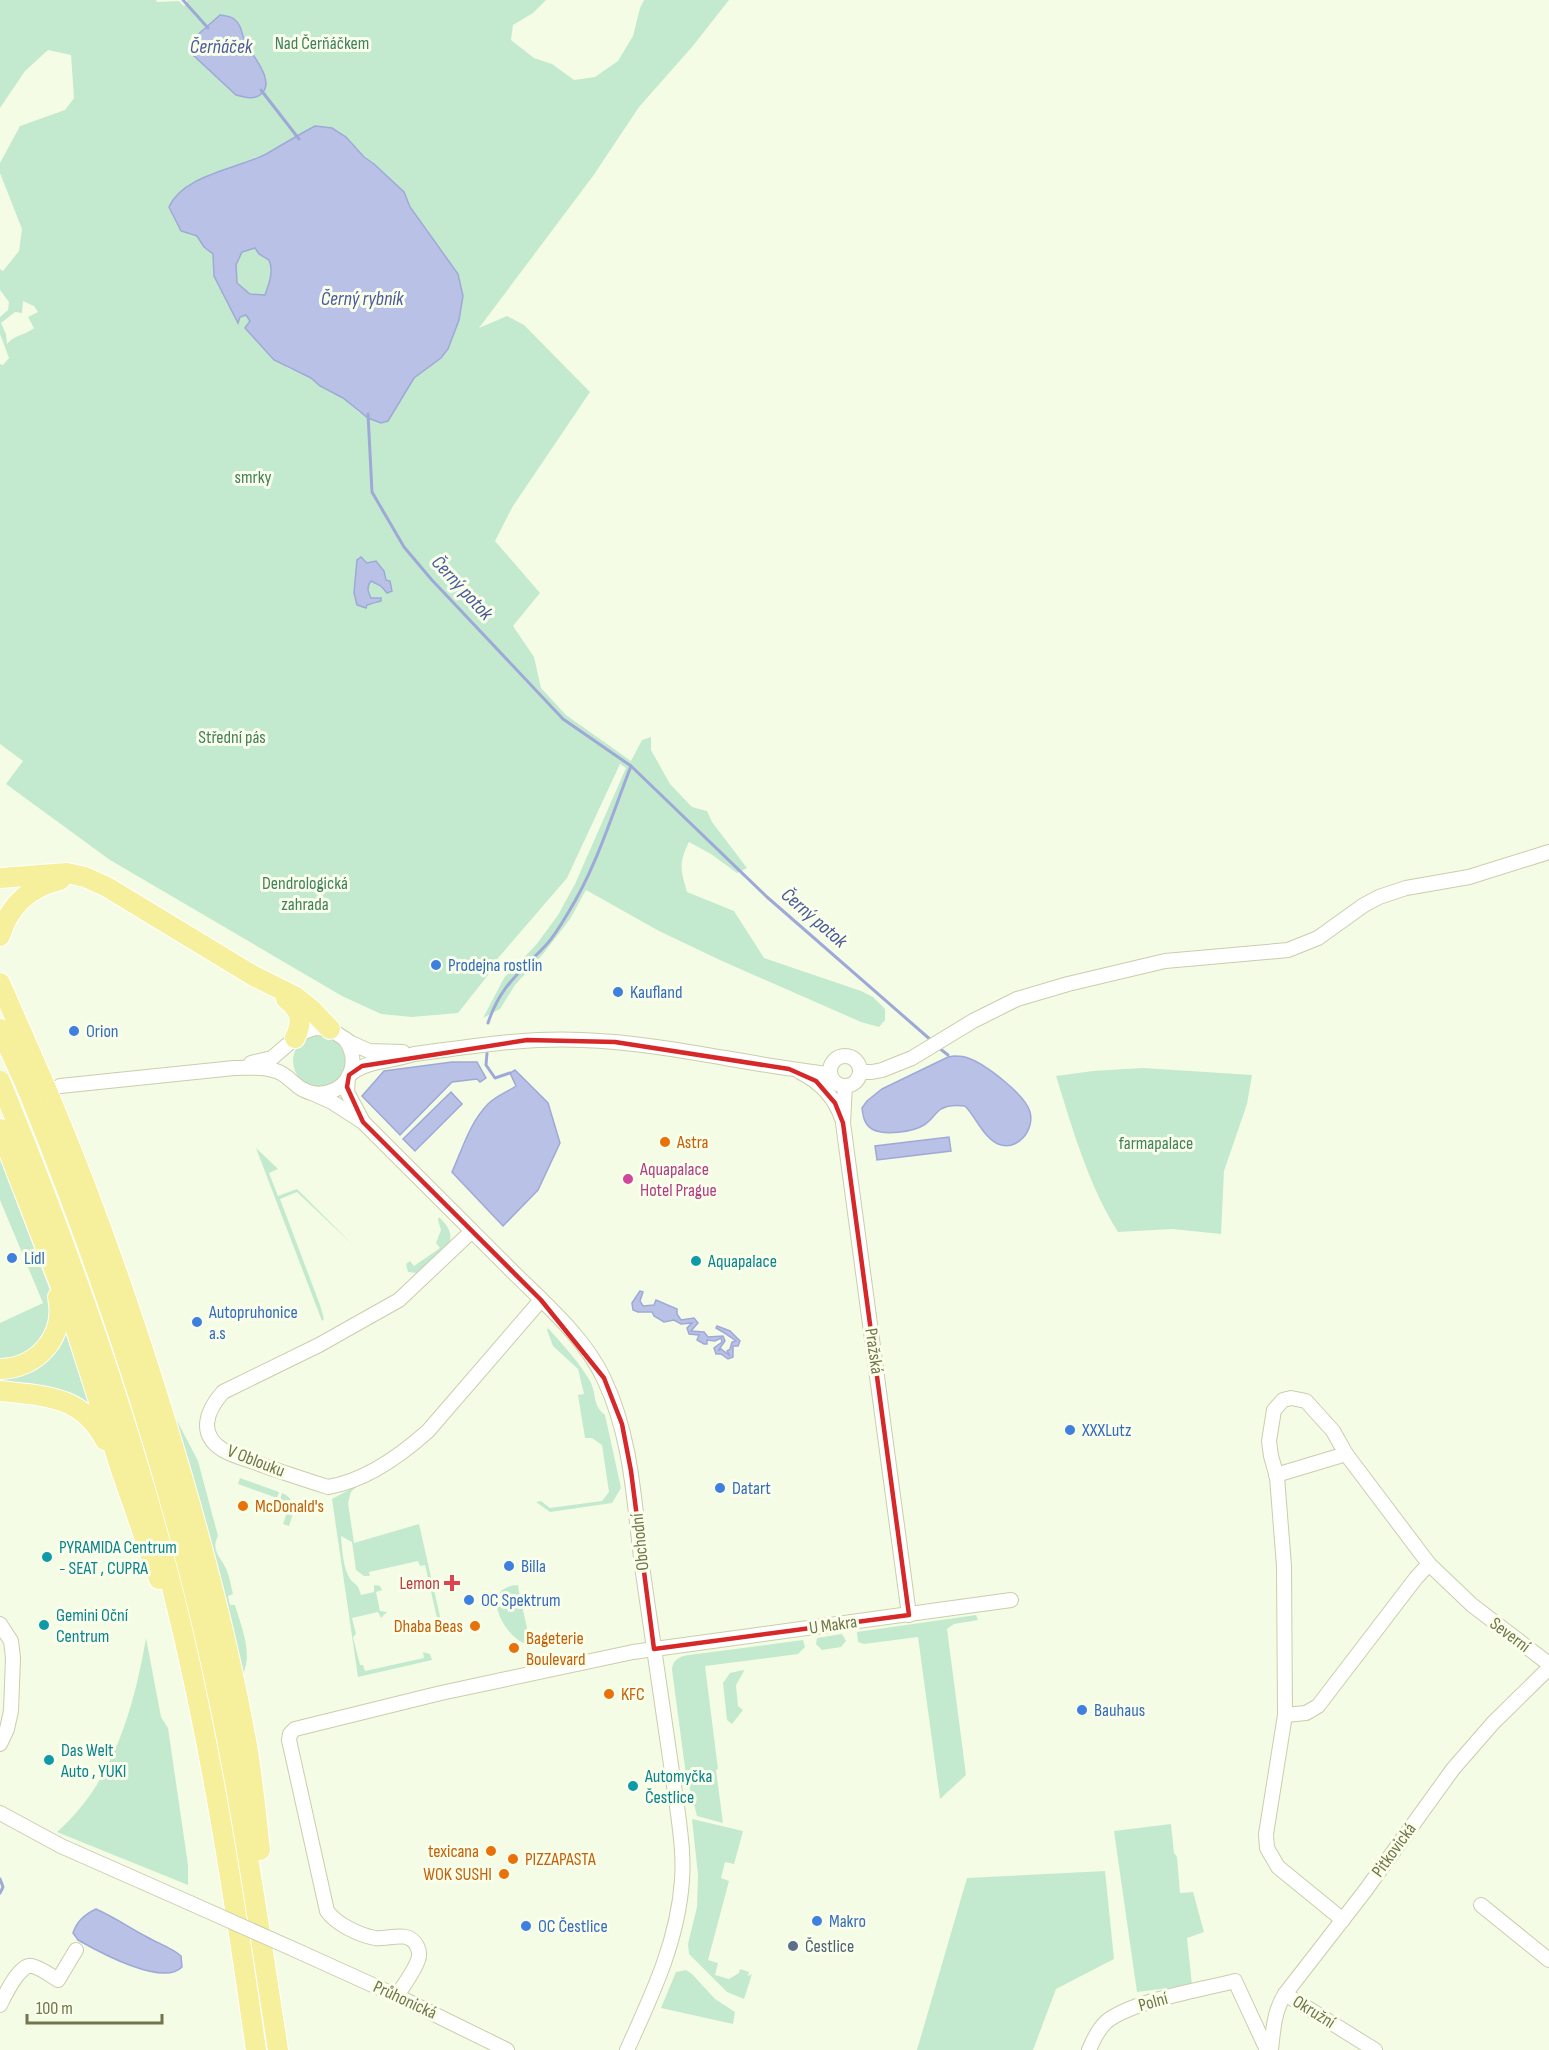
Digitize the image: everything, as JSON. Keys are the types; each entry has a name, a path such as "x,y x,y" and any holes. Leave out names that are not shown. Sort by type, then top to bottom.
{"highway":[{"path":"0,878 67,873 98,883 252,975 302,1001 337,1034"},
{"path":"0,936 12,909 34,889 53,881 69,878 98,883"},
{"path":"0,965 8,1025"},
{"path":"252,975 297,1007 300,1021 293,1040"},
{"path":"0,983 8,1025 41,1088 87,1191 137,1330 196,1527 217,1610 251,1773 275,1982 277,2044"},
{"path":"0,1081 47,1197 109,1371 161,1547 187,1651 224,1838 256,2050"},
{"path":"41,1088 63,1179 130,1366 182,1543 207,1644 233,1765 277,2044"},
{"path":"0,1129 51,1259 102,1408 145,1545 187,1651"},
{"path":"0,1369 13,1368 30,1362 45,1351 54,1336 59,1323 59,1302 51,1259"},
{"path":"0,1391 52,1397 79,1408 101,1431 120,1470"}],"street":[{"path":"860,1072 887,1068 1017,999 1068,984 1165,962 1288,950 1318,938 1379,897 1406,888 1469,877 1549,852"},
{"path":"234,1068 272,1058 310,1029 337,1034 369,1051 401,1051 414,1054"},
{"path":"337,1034 352,1055 349,1076"},
{"path":"293,1040 287,1054 286,1065 295,1083"},
{"path":"41,1088 234,1068 275,1070 312,1093 322,1094 339,1087 357,1068 368,1064 401,1059 414,1054 527,1040 582,1040 663,1047 830,1074"},
{"path":"844,1057 855,1061 860,1072 854,1083 844,1086 837,1084 830,1074 832,1063 844,1057"},
{"path":"789,1069 807,1076 823,1088 836,1103 843,1123"},
{"name":"Obchodní","path":"349,1076 347,1092 363,1122"},
{"name":"Pražská","path":"844,1086 843,1123 909,1615"},
{"name":"Obchodní","path":"312,1093 332,1101 363,1122 541,1300 577,1339 595,1363 604,1378 622,1424 634,1491 678,1815 682,1878 679,1912 670,1950 627,2050"},
{"name":"V Oblouku","path":"472,1231 399,1300 319,1345 223,1392 212,1404 207,1417 208,1430 213,1441 229,1453 328,1488 345,1484 410,1447 428,1431 541,1300"},
{"name":"Severní","path":"1276,1475 1270,1456 1269,1441 1274,1410 1283,1400 1292,1398 1306,1401 1333,1431 1346,1454 1429,1564 1472,1605 1549,1666"},
{"path":"1343,1920 1287,1876 1272,1859 1267,1848 1266,1834 1286,1715 1284,1566 1276,1475 1346,1454"},
{"path":"1286,1715 1306,1713 1318,1706 1429,1564"},
{"name":"U Makra","path":"397,1995 418,1961 419,1954 413,1941 403,1936 378,1938 366,1936 333,1918 327,1911 289,1740 291,1734 300,1727 441,1693 627,1653 1011,1600"},
{"path":"0,1624 11,1641 13,1658 11,1711 7,1729 0,1744"},
{"name":"Pitkovická","path":"1269,2050 1280,2001 1285,1994 1343,1920 1453,1769 1493,1723 1549,1666"},
{"name":"Průhonická","path":"0,1813 91,1860 397,1995 507,2050"},
{"path":"1481,1905 1549,1960"},
{"path":"0,2005 22,1968 29,1965 58,1980 76,1950"},
{"name":"Polní","path":"1089,2050 1094,2038 1105,2023 1131,2008 1235,1982 1269,2050"},
{"name":"Okružní","path":"1285,1994 1375,2050"}],"highlighted area":[{"path":"527,1040 615,1042 789,1069 816,1081 835,1103 843,1123 909,1615 654,1649 631,1471 622,1424 604,1378 541,1300 363,1122 347,1087 349,1075 362,1066"}],"green space":[{"path":"0,0 156,0 157,2 179,1 184,6 187,0 546,0 533,13 513,25 511,40 534,58 552,64 574,80 595,77 618,61 633,36 644,0 729,0 692,47 639,107 593,176 479,328 507,316 524,325 590,392 513,506 495,541 540,593 513,626 534,657 541,688 566,715 631,761 642,740 651,737 651,750 670,784 692,807 707,811 712,822 747,868 737,873 711,854 689,842 683,856 682,867 687,892 734,911 764,958 873,997 885,1009 885,1020 879,1027 861,1022 722,961 659,931 586,890 570,919 515,985 500,1009 483,1018 504,978 536,945 558,915 575,884 626,768 620,764 567,878 493,964 492,970 458,1013 412,1017 381,1014 342,996 110,860 6,784 23,761 0,744 0,364 3,365 9,358 0,334 0,317 8,310 9,302 0,290 0,269 3,271 19,251 22,229 0,173 0,163 20,126 65,110 74,98 71,55 48,50 25,71 0,108","holes":["220,15 236,95 189,46 193,39","346,137 364,157 404,192 410,207 458,274 463,296 459,320 448,349 441,358 414,378 388,421 360,413 343,398 320,386 311,378 288,368 258,343 246,328 250,321 245,315 240,317 238,322 214,276 213,254 204,247 197,236 190,235 187,186 288,142","23,301 34,306 38,312 28,317 34,328 13,338 7,344 1,323 15,312 22,313","363,558 386,581 384,591 381,586 371,581 368,585 371,598 381,601 375,604 367,605 354,593 357,560"]},
{"path":"255,248 259,254 269,260 270,264 270,278 265,295 250,294 237,283 236,265 242,252"},
{"path":"314,1035 324,1035 338,1042 345,1061 338,1080 324,1087 314,1087 304,1083 297,1076 293,1066 293,1056 297,1046 304,1039"},
{"name":"farmapalace","path":"1143,1068 1252,1075 1247,1104 1224,1171 1221,1234 1172,1229 1118,1232 1098,1195 1082,1156 1056,1076"},
{"path":"256,1148 278,1169 269,1173 278,1196 297,1189 354,1246 297,1192 280,1199 320,1305 324,1319 322,1321"},
{"path":"0,1159 53,1298 44,1343 0,1365 0,1323 43,1303 0,1200"},
{"path":"439,1217 448,1228 450,1242 417,1273 408,1272 406,1264 410,1261 414,1266 440,1248 436,1243 441,1230"},
{"path":"548,1328 586,1374 596,1403 605,1415 621,1488 612,1503 550,1512 536,1502 541,1501 550,1508 602,1501 609,1492 602,1445 592,1438 585,1438 578,1395 584,1394 578,1369 553,1346"},
{"path":"67,1330 93,1403 88,1404 56,1388 0,1381 0,1376 13,1376 33,1370 41,1364 48,1358"},
{"path":"173,1413 198,1461 218,1536 216,1550 227,1571 233,1594 228,1596 230,1605 235,1605 245,1640 247,1657 243,1674 241,1673"},
{"path":"240,1478 279,1492 277,1498 238,1484"},
{"path":"358,1485 351,1492 348,1503 354,1543 419,1524 444,1634 435,1635 434,1629 439,1627 425,1565 420,1566 418,1561 369,1572 370,1576 364,1576 356,1570 352,1542 341,1536 346,1571 350,1578 358,1587 361,1595 374,1592 374,1585 380,1586 382,1590 376,1592 380,1611 387,1612 381,1618 378,1612 352,1618 356,1634 353,1637 360,1665 363,1665 365,1671 424,1658 423,1652 430,1654 432,1660 358,1677 332,1499"},
{"path":"282,1493 293,1503 289,1526 283,1524 286,1510 285,1504 280,1499"},
{"path":"518,1585 531,1646 512,1635 499,1614 497,1604 499,1595 505,1588"},
{"path":"976,1615 978,1620 954,1624 947,1629 966,1775 940,1799 918,1637 864,1644 858,1642 857,1632"},
{"path":"842,1634 846,1641 841,1647 822,1650 816,1644 817,1638"},
{"path":"146,1638 161,1717 168,1728 188,1865 188,1885 57,1832 93,1791 107,1768 135,1691"},
{"path":"803,1640 805,1647 798,1654 705,1666 723,1823 697,1816 686,1775 673,1664 677,1659 686,1656"},
{"path":"743,1670 736,1685 738,1706 743,1710 732,1724 727,1720 723,1683 730,1673"},
{"path":"692,1819 743,1831 734,1864 725,1862 721,1878 729,1881 708,1960 718,1963 715,1975 729,1979 739,1973 740,1969 749,1972 748,1976 752,1974 744,1999 727,1992 689,1954 688,1944 697,1907 698,1875"},
{"path":"1171,1824 1180,1893 1193,1892 1204,1932 1187,1938 1192,1985 1137,1992 1114,1831"},
{"path":"1105,1871 1114,1959 1056,1989 1033,2050 917,2050 967,1878"},
{"path":"686,1970 715,1999 735,2012 733,2024 661,2008 676,1972"}],"water":[{"name":"Čerňáček","path":"220,15 231,17 237,22 246,44 262,70 265,77 265,90 257,97 248,98 236,95 192,54 189,46 193,39"},
{"name":"Černý rybník","path":"315,126 332,128 346,137 364,157 404,192 410,207 458,274 463,296 459,320 448,349 441,358 414,378 388,421 381,423 368,418 343,398 320,386 311,378 274,360 245,328 250,321 246,315 240,317 238,323 214,276 213,254 204,247 197,236 181,231 169,207 176,196 198,180 266,154","holes":["255,248 259,254 269,260 271,269 265,295 250,294 237,283 236,265 242,252"]},
{"path":"361,557 367,563 376,561 384,571 386,580 390,581 392,591 387,593 381,586 371,581 368,589 371,598 381,598 381,601 367,605 366,608 357,605 354,593 357,560"},
{"path":"954,1056 966,1057 984,1066 1004,1080 1021,1097 1027,1105 1031,1119 1023,1138 1012,1145 998,1144 984,1132 965,1106 944,1108 924,1125 906,1131 891,1133 877,1131 867,1125 862,1108 882,1089"},
{"path":"452,1062 477,1062 486,1078 480,1082 477,1079 452,1082 400,1135 362,1096 384,1071"},
{"path":"515,1070 548,1103 560,1143 538,1190 503,1226 452,1172 476,1119 494,1099 516,1086 510,1073"},
{"path":"451,1092 462,1104 415,1151 403,1139"},
{"path":"949,1137 951,1151 877,1160 875,1146"},
{"path":"640,1291 643,1292 640,1301 643,1306 654,1305 656,1300 677,1309 681,1320 694,1318 698,1323 691,1331 704,1332 708,1337 723,1336 725,1341 718,1351 721,1349 730,1356 727,1351 732,1342 736,1341 716,1328 717,1326 730,1331 740,1341 738,1346 733,1346 733,1357 728,1359 721,1354 716,1354 714,1348 722,1342 721,1338 715,1341 707,1340 707,1344 704,1344 697,1340 699,1335 689,1334 687,1328 692,1323 681,1324 674,1320 664,1322 652,1312 633,1310 632,1303"},
{"path":"96,1909 177,1953 181,1956 182,1967 173,1972 161,1973 146,1970 115,1959 78,1940 73,1933 77,1925"}],"waterway":[{"name":"Černý potok","path":"183,0 208,28"},
{"name":"Černý potok","path":"261,90 299,139"},
{"name":"Černý potok","path":"368,414 372,492 404,547 431,579 563,719 631,766 767,897 932,1041"},
{"path":"488,1023 506,988 550,940 578,896 603,841 631,766"},
{"name":"Černý potok","path":"939,1048 948,1055"},
{"path":"487,1053 486,1065 495,1078 510,1073"},
{"path":"0,1879 3,1887 0,1893"}],"place":[{"name":"Prodejna rostlin","path":"436,965"},
{"name":"Kaufland","path":"618,992"},
{"name":"Orion","path":"74,1031"},
{"name":"Astra","path":"665,1142"},
{"name":"Aquapalace Hotel Prague","path":"628,1179"},
{"name":"Lidl","path":"12,1258"},
{"name":"Aquapalace","path":"696,1261"},
{"name":"Autopruhonice a.s","path":"197,1322"},
{"name":"XXXLutz","path":"1070,1430"},
{"name":"Datart","path":"720,1488"},
{"name":"McDonald's","path":"243,1506"},
{"name":"PYRAMIDA Centrum - SEAT , CUPRA","path":"47,1557"},
{"name":"Billa","path":"509,1566"},
{"name":"Lemon","path":"452,1583"},
{"name":"OC Spektrum","path":"469,1600"},
{"name":"Gemini Oční Centrum","path":"44,1625"},
{"name":"Dhaba Beas","path":"475,1626"},
{"name":"Bageterie Boulevard","path":"514,1648"},
{"name":"KFC","path":"609,1694"},
{"name":"Bauhaus","path":"1082,1710"},
{"name":"Das Welt Auto , YUKI","path":"49,1760"},
{"name":"Automyčka Čestlice","path":"633,1786"},
{"name":"texicana","path":"491,1851"},
{"name":"PIZZAPASTA","path":"513,1859"},
{"name":"WOK SUSHI","path":"504,1874"},
{"name":"Makro","path":"817,1921"},
{"name":"OC Čestlice","path":"526,1926"},
{"name":"Čestlice","path":"793,1946"}],"park label":[{"name":"Nad Čerňáčkem","path":"322,43"},
{"name":"smrky","path":"253,477"},
{"name":"Střední pás","path":"232,737"},
{"name":"Dendrologická zahrada","path":"305,893"}]}
